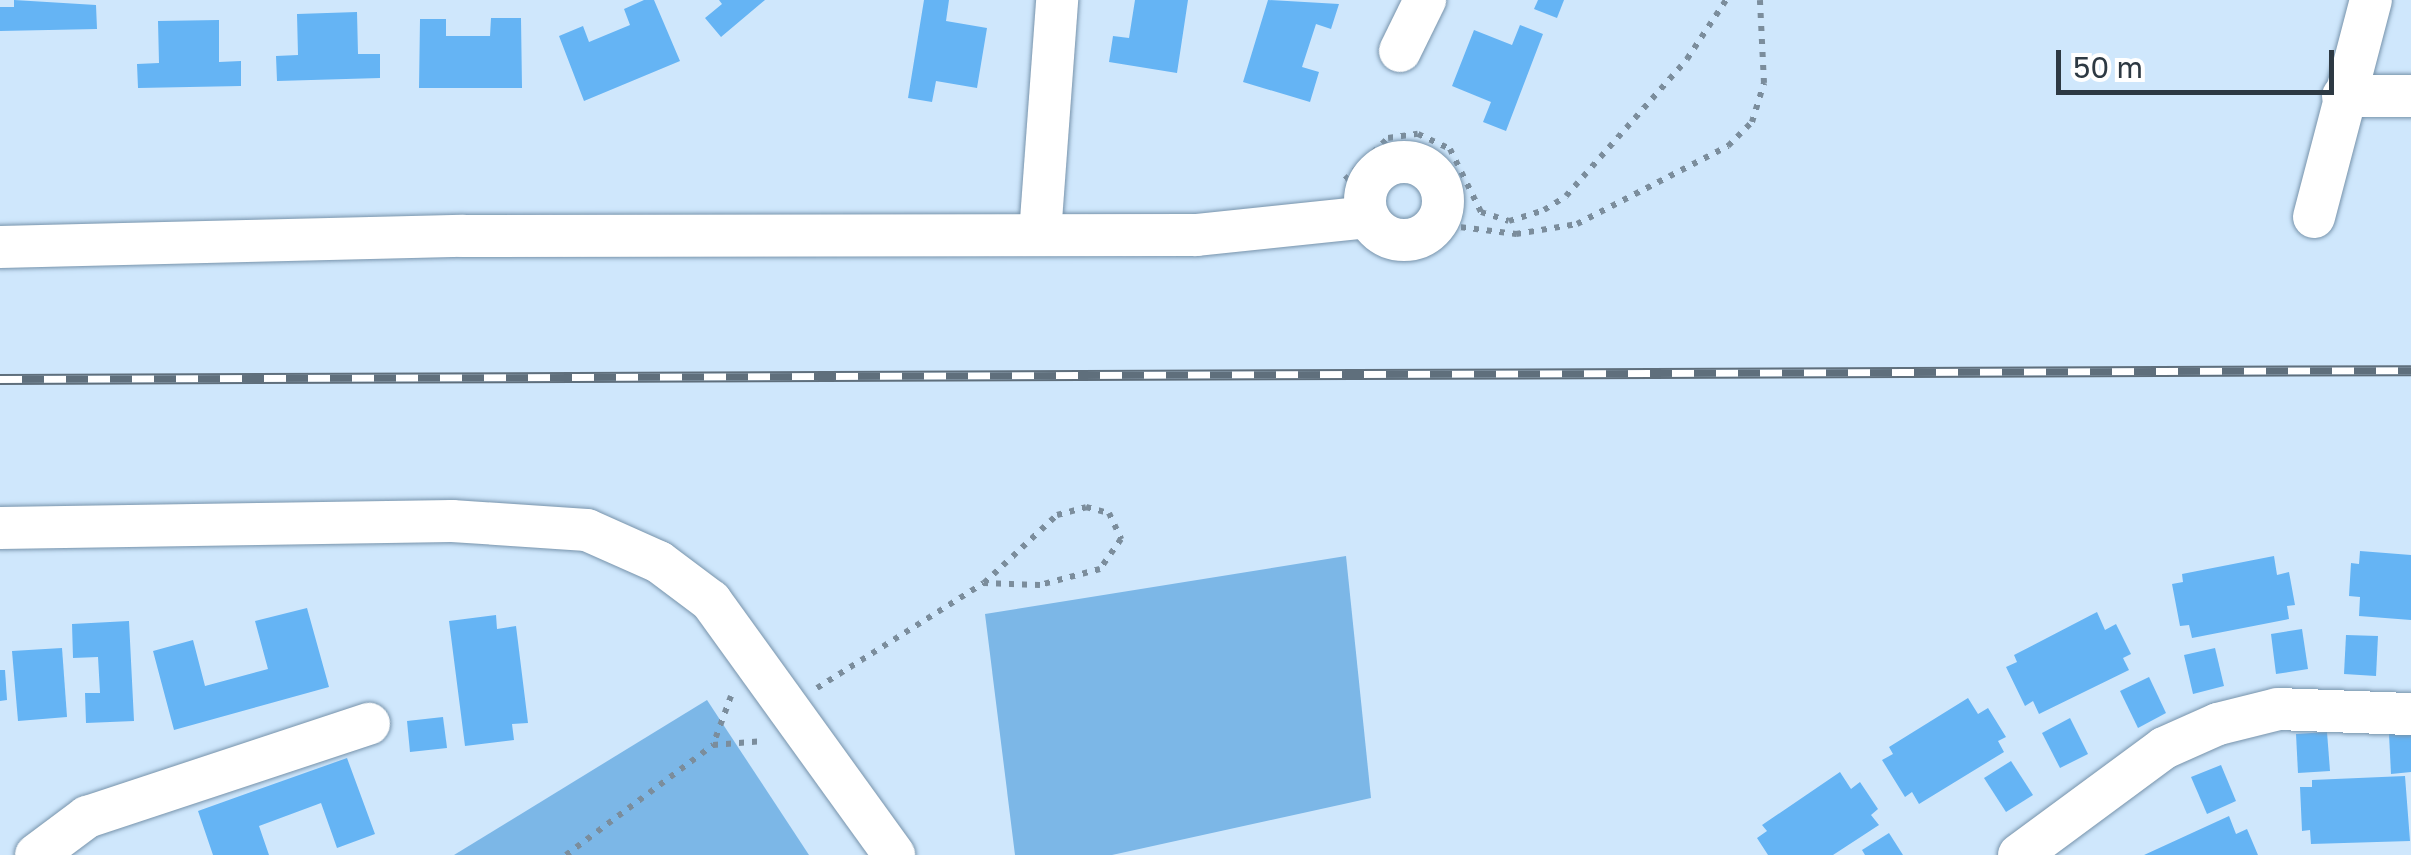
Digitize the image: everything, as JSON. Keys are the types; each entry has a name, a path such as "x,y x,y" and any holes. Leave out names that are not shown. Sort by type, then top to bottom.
{"street":[{"path":"1040,234 1049,73 1058,0"},
{"path":"1400,51 1425,0"},
{"path":"2314,217 2371,0"},
{"path":"2343,96 2411,96"},
{"path":"0,246 464,236 1196,234 1352,204 1378,171 1408,161 1424,167 1443,193 1435,224 1400,240 1352,204"},
{"path":"0,528 452,522 588,530 659,562 710,601 784,722 894,855"},
{"path":"2019,855 2164,748 2218,724 2278,709 2411,714"},
{"path":"36,855 87,817 369,724"}],"path":[{"path":"1352,204 1388,138 1418,134 1450,150 1466,176 1470,202 1481,212 1509,221 1544,210 1566,196 1687,60 1726,0"},
{"path":"1435,224 1516,234 1577,224 1728,146 1752,122 1764,83 1760,0"},
{"path":"566,855 714,745 784,722 984,583 1057,515 1086,507 1110,513 1121,538 1100,569 1040,584 984,583"},
{"path":"714,745 736,681"}],"shaded area":[{"path":"1346,556 1371,798 1112,855 1015,855 985,614"},
{"path":"707,700 809,855 454,855"}],"building":[{"path":"14,0 96,5 97,29 0,31 0,7 14,7"},
{"path":"654,0 680,61 584,101 559,36 583,26 589,42 630,25 624,9"},
{"path":"719,0 765,0 721,37 705,18 722,4"},
{"path":"924,0 949,0 946,21 987,28 977,88 936,81 932,102 908,98"},
{"path":"1135,0 1188,0 1177,73 1109,62 1113,36 1129,38"},
{"path":"1268,0 1339,4 1331,29 1316,24 1302,67 1319,72 1310,102 1243,82"},
{"path":"1538,0 1564,0 1557,18 1534,9"},
{"path":"357,12 358,54 380,54 380,78 277,81 276,56 298,55 297,14"},
{"path":"491,18 521,18 522,88 419,88 420,19 446,19 446,36 490,36"},
{"path":"219,20 219,62 241,61 241,86 138,88 137,64 159,63 158,21"},
{"path":"1520,25 1543,34 1506,131 1483,122 1491,102 1452,86 1474,30 1512,45"},
{"path":"2360,551 2411,555 2411,620 2359,616 2360,597 2349,596 2351,563 2359,564"},
{"path":"2274,556 2277,575 2289,572 2295,605 2287,606 2289,619 2192,638 2189,625 2180,626 2172,584 2183,582 2182,574"},
{"path":"307,608 329,687 174,730 153,651 193,640 205,686 268,669 255,621"},
{"path":"2097,612 2105,630 2116,624 2131,654 2123,658 2129,670 2039,714 2033,701 2025,706 2006,667 2017,662 2014,655"},
{"path":"496,615 497,629 516,626 528,723 512,724 514,740 465,746 449,621"},
{"path":"129,621 134,721 86,723 85,693 100,693 98,657 73,658 72,624"},
{"path":"2302,629 2308,669 2276,674 2271,634"},
{"path":"2346,635 2378,636 2376,676 2344,674"},
{"path":"62,648 67,717 18,721 12,651"},
{"path":"2215,648 2224,686 2193,694 2184,655"},
{"path":"0,670 5,670 7,700 0,701"},
{"path":"2149,677 2166,713 2138,728 2120,691"},
{"path":"1968,698 1978,714 1988,708 2006,737 1998,741 2004,752 1919,804 1912,792 1905,797 1882,760 1893,754 1889,747"},
{"path":"443,717 447,748 410,752 407,721"},
{"path":"2070,718 2088,754 2060,768 2042,733"},
{"path":"2327,732 2330,771 2298,773 2296,734"},
{"path":"2411,732 2411,772 2391,774 2389,734"},
{"path":"347,758 375,834 337,848 321,803 259,826 269,855 213,855 198,811"},
{"path":"2011,761 2033,795 2006,812 1984,778"},
{"path":"2221,765 2236,801 2207,814 2191,777"},
{"path":"1840,772 1851,789 1860,782 1878,809 1871,815 1879,825 1833,855 1768,855 1757,838 1767,831 1762,825"},
{"path":"2405,776 2410,841 2311,844 2310,830 2302,831 2300,787 2312,787 2312,780"},
{"path":"2229,816 2236,834 2247,829 2258,855 2144,855"},
{"path":"1889,833 1903,855 1865,855 1862,850"}],"railway":[{"path":"0,379 2411,370"}]}
